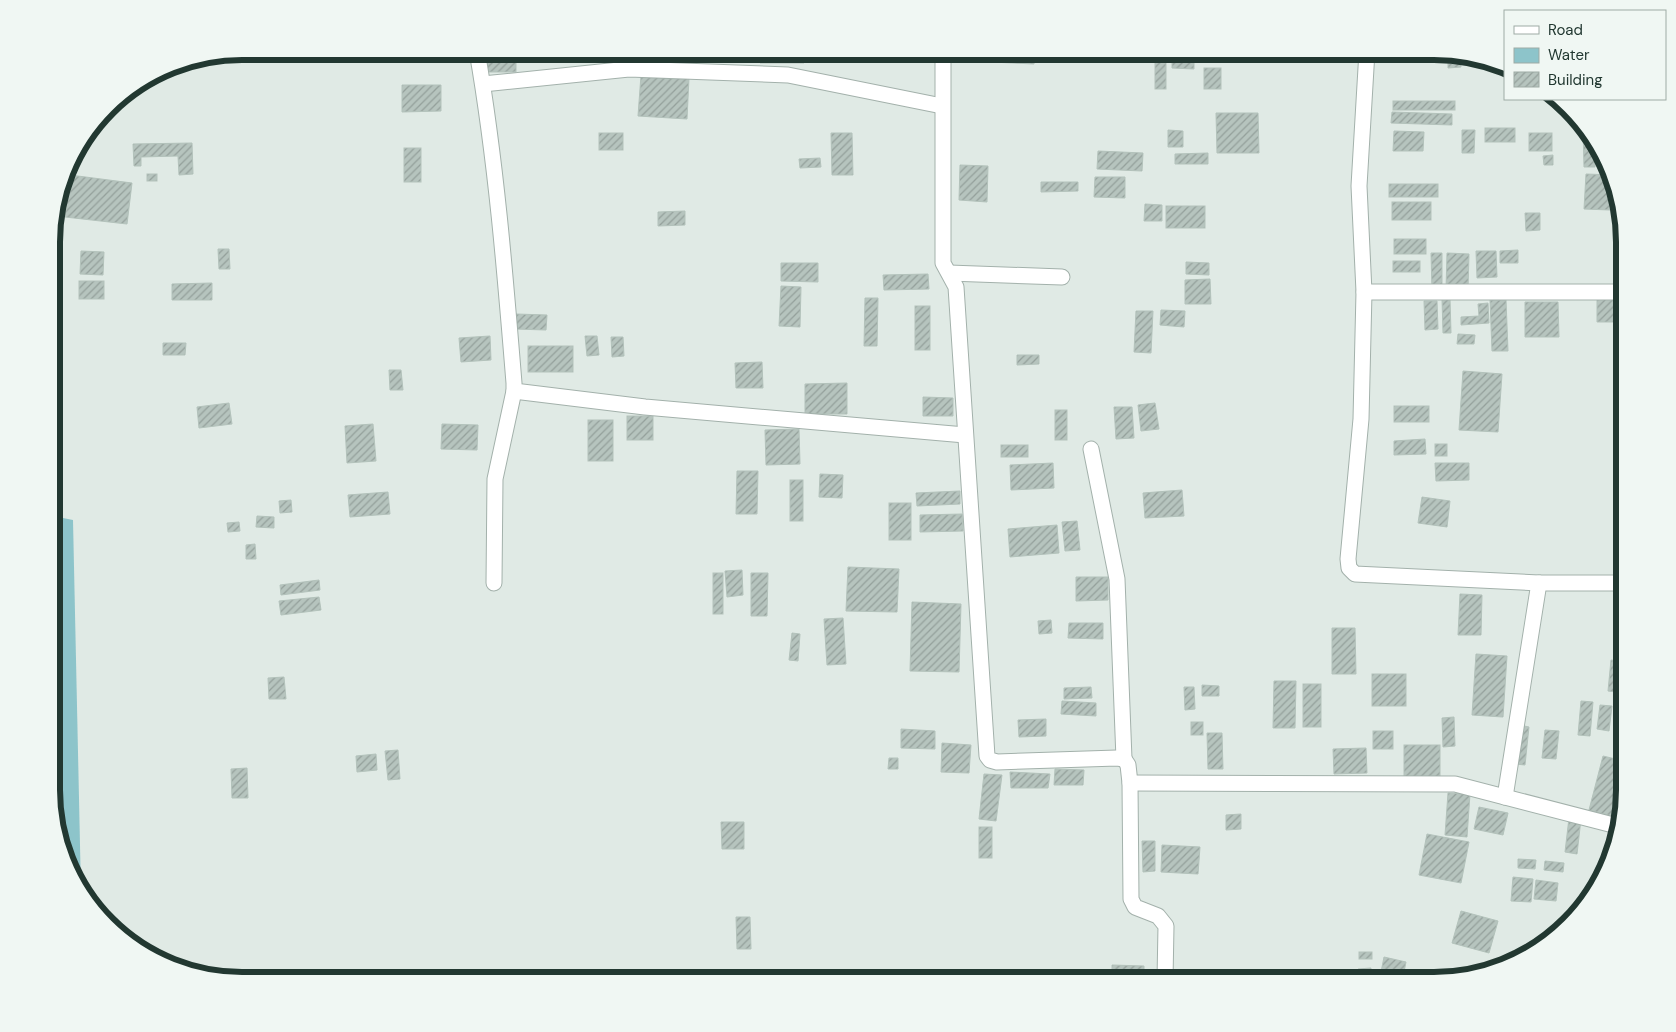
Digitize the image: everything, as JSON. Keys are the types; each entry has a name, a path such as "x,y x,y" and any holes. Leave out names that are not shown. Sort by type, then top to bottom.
{"street":[{"path":"479,60 504,262 514,391 495,479 494,583"},
{"path":"943,60 943,263 956,287 987,756 990,760 997,762 1124,759"},
{"path":"1366,60 1359,186 1364,292 1361,419 1348,560 1349,568 1354,574 1539,583 1616,582"},
{"path":"483,84 628,69 788,75 942,106"},
{"path":"949,274 1062,277"},
{"path":"1364,292 1616,292"},
{"path":"514,391 645,408 965,435"},
{"path":"1091,449 1118,579 1124,759 1128,765 1130,783 1131,899 1135,907 1158,916 1166,926 1165,972"},
{"path":"1505,797 1539,583"},
{"path":"1130,783 1455,784 1612,825"}],"water":[{"path":"60,517 73,520 81,874 66,837 60,802"}],"building":[{"path":"487,60 516,60 516,72 486,72"},
{"path":"760,60 804,60 804,63 760,63"},
{"path":"991,60 1034,60 1034,64 991,62"},
{"path":"1155,60 1166,60 1166,89 1155,89"},
{"path":"1172,60 1194,60 1194,69 1172,68"},
{"path":"1436,60 1436,61 1411,61"},
{"path":"1448,60 1461,63 1461,67 1448,68"},
{"path":"1204,68 1221,68 1221,89 1204,89"},
{"path":"641,75 689,78 687,119 638,116"},
{"path":"402,85 441,85 441,111 402,112"},
{"path":"1393,101 1455,101 1455,110 1393,110"},
{"path":"1392,112 1452,114 1452,125 1391,123"},
{"path":"1216,113 1258,113 1259,153 1217,153"},
{"path":"1485,128 1515,128 1515,142 1485,142"},
{"path":"1168,130 1183,131 1183,147 1168,147"},
{"path":"1462,130 1475,130 1474,153 1462,153"},
{"path":"1394,131 1424,132 1423,151 1393,151"},
{"path":"599,133 623,133 623,150 599,150"},
{"path":"831,133 852,133 853,175 832,175"},
{"path":"1529,133 1552,133 1552,151 1529,151"},
{"path":"1583,138 1595,158 1595,167 1584,167"},
{"path":"192,143 193,174 179,175 178,156 141,157 141,166 134,166 133,144"},
{"path":"404,148 421,148 421,182 404,182"},
{"path":"1098,151 1143,153 1142,171 1097,169"},
{"path":"1208,153 1208,164 1175,164 1175,154"},
{"path":"1553,155 1553,165 1544,165 1543,156"},
{"path":"820,158 821,167 800,168 799,159"},
{"path":"960,165 988,166 987,202 959,200"},
{"path":"147,174 157,174 157,181 147,181"},
{"path":"1586,174 1603,175 1610,195 1610,210 1584,209"},
{"path":"73,175 132,183 127,224 65,217 68,188"},
{"path":"1095,177 1125,177 1125,198 1094,197"},
{"path":"1041,182 1078,182 1078,191 1041,192"},
{"path":"1389,184 1438,184 1438,197 1389,197"},
{"path":"1392,202 1431,202 1431,220 1392,220"},
{"path":"1145,204 1162,205 1162,221 1144,221"},
{"path":"1166,206 1205,206 1205,228 1166,228"},
{"path":"685,211 685,225 658,226 658,212"},
{"path":"1525,213 1540,213 1540,230 1526,231"},
{"path":"1394,239 1426,239 1426,254 1394,254"},
{"path":"218,249 229,249 230,269 219,269"},
{"path":"1518,250 1518,263 1500,263 1500,251"},
{"path":"81,251 104,252 103,275 80,274"},
{"path":"1476,251 1496,251 1497,277 1477,278"},
{"path":"1431,253 1442,253 1442,291 1432,291"},
{"path":"1447,253 1469,254 1468,290 1446,290"},
{"path":"1393,261 1420,261 1420,272 1393,272"},
{"path":"1186,262 1209,263 1209,275 1186,274"},
{"path":"781,263 818,263 818,282 781,281"},
{"path":"928,274 929,289 884,290 883,275"},
{"path":"1210,279 1211,304 1185,304 1185,280"},
{"path":"79,281 104,281 104,299 79,299"},
{"path":"212,283 212,300 172,300 172,284"},
{"path":"781,286 801,287 800,327 779,326"},
{"path":"1597,297 1616,297 1615,322 1597,322"},
{"path":"865,298 878,298 877,346 864,346"},
{"path":"1442,299 1450,299 1451,333 1443,333"},
{"path":"1490,300 1506,300 1508,351 1492,351"},
{"path":"1424,301 1437,301 1438,329 1425,330"},
{"path":"1525,302 1558,302 1559,337 1525,337"},
{"path":"1488,303 1489,323 1461,325 1461,317 1479,316 1478,304"},
{"path":"915,306 930,306 930,350 915,350"},
{"path":"1161,310 1185,311 1184,327 1160,325"},
{"path":"1136,311 1153,311 1151,353 1134,352"},
{"path":"516,314 547,315 546,330 515,329"},
{"path":"1458,334 1475,335 1474,344 1457,344"},
{"path":"490,336 491,360 461,362 459,338"},
{"path":"585,336 597,336 599,355 587,356"},
{"path":"611,337 623,337 624,356 612,357"},
{"path":"163,343 186,343 185,355 163,355"},
{"path":"528,346 573,346 573,372 528,372"},
{"path":"1017,355 1039,355 1039,364 1017,365"},
{"path":"762,362 763,388 736,388 735,363"},
{"path":"389,370 401,370 403,390 390,390"},
{"path":"1463,371 1502,374 1498,432 1459,430"},
{"path":"847,383 847,414 805,414 805,384"},
{"path":"923,397 953,398 953,416 923,416"},
{"path":"229,403 232,424 199,428 197,407"},
{"path":"1155,403 1159,429 1141,431 1138,405"},
{"path":"1394,406 1429,406 1429,422 1394,422"},
{"path":"1114,407 1132,407 1134,438 1116,439"},
{"path":"1055,410 1067,410 1067,440 1055,440"},
{"path":"627,416 653,416 653,440 627,440"},
{"path":"588,420 613,420 613,461 588,461"},
{"path":"373,424 376,461 347,463 345,426"},
{"path":"442,424 478,425 477,450 441,449"},
{"path":"799,429 800,464 766,465 765,430"},
{"path":"1425,439 1426,454 1394,455 1394,441"},
{"path":"1435,444 1447,444 1447,456 1435,456"},
{"path":"1001,445 1028,445 1028,457 1001,457"},
{"path":"1053,463 1054,488 1011,490 1010,465"},
{"path":"1435,463 1469,463 1469,480 1436,481"},
{"path":"737,471 758,471 757,514 736,514"},
{"path":"820,474 843,475 842,498 819,497"},
{"path":"790,480 803,480 803,521 790,521"},
{"path":"1182,490 1184,516 1145,518 1143,493"},
{"path":"960,491 960,504 917,506 916,493"},
{"path":"388,492 390,514 350,517 348,495"},
{"path":"1422,497 1450,501 1447,527 1418,523"},
{"path":"291,500 292,512 280,513 279,501"},
{"path":"889,503 911,503 911,540 889,540"},
{"path":"962,514 963,531 920,532 920,515"},
{"path":"257,516 274,517 274,528 256,527"},
{"path":"1077,521 1080,550 1065,551 1062,522"},
{"path":"239,522 240,531 228,532 227,523"},
{"path":"1057,525 1059,553 1010,557 1008,529"},
{"path":"255,544 256,559 246,559 246,545"},
{"path":"848,567 899,569 897,612 846,611"},
{"path":"742,570 743,595 727,597 725,571"},
{"path":"713,573 723,573 723,614 713,614"},
{"path":"751,573 768,573 767,616 751,616"},
{"path":"1076,577 1108,577 1108,600 1076,601"},
{"path":"319,580 320,590 281,595 280,585"},
{"path":"1460,594 1482,595 1481,635 1458,635"},
{"path":"319,597 321,610 281,615 279,601"},
{"path":"912,602 961,604 959,672 910,671"},
{"path":"843,618 846,664 827,665 824,619"},
{"path":"1051,620 1052,633 1039,634 1038,621"},
{"path":"1069,623 1103,623 1103,639 1068,638"},
{"path":"1332,628 1355,628 1356,674 1332,674"},
{"path":"792,633 800,634 798,661 789,660"},
{"path":"1476,654 1507,656 1503,717 1472,715"},
{"path":"1611,660 1616,661 1616,692 1608,691"},
{"path":"1372,674 1406,674 1406,706 1372,706"},
{"path":"284,677 286,699 269,699 268,678"},
{"path":"1274,681 1296,681 1295,728 1273,728"},
{"path":"1303,684 1321,684 1321,727 1303,727"},
{"path":"1202,685 1219,686 1219,696 1202,696"},
{"path":"1091,687 1092,698 1064,699 1064,688"},
{"path":"1184,687 1194,687 1195,709 1185,710"},
{"path":"1062,701 1096,703 1096,716 1061,714"},
{"path":"1581,701 1593,702 1590,736 1578,735"},
{"path":"1600,705 1612,706 1609,731 1597,729"},
{"path":"1454,717 1455,746 1443,747 1442,718"},
{"path":"1046,719 1046,736 1019,737 1018,720"},
{"path":"1191,722 1203,722 1203,735 1191,735"},
{"path":"1520,725 1529,727 1525,765 1515,764"},
{"path":"901,729 935,731 935,749 901,748"},
{"path":"1545,730 1559,731 1556,759 1542,758"},
{"path":"1373,731 1393,731 1393,749 1373,749"},
{"path":"1207,733 1222,733 1223,769 1208,769"},
{"path":"942,743 971,745 969,773 941,772"},
{"path":"1404,745 1440,745 1440,780 1404,780"},
{"path":"1366,748 1367,773 1334,774 1333,749"},
{"path":"398,750 400,779 388,780 385,751"},
{"path":"376,754 377,770 357,772 356,756"},
{"path":"1603,756 1616,759 1616,802 1613,817 1589,810"},
{"path":"889,758 898,758 898,769 888,769"},
{"path":"247,768 248,798 232,798 231,769"},
{"path":"1055,769 1084,770 1083,785 1054,785"},
{"path":"1010,772 1050,774 1048,788 1011,788"},
{"path":"984,774 1002,775 996,821 979,819"},
{"path":"1448,793 1470,794 1467,837 1445,835"},
{"path":"1479,807 1508,813 1503,835 1474,829"},
{"path":"1241,814 1241,829 1226,830 1226,815"},
{"path":"1569,818 1581,819 1577,854 1565,852"},
{"path":"721,822 744,822 744,849 722,849"},
{"path":"979,827 992,827 992,858 979,858"},
{"path":"1427,834 1469,842 1461,883 1419,875"},
{"path":"1142,841 1155,841 1155,871 1143,872"},
{"path":"1162,845 1200,847 1198,874 1161,872"},
{"path":"1518,859 1536,860 1535,869 1518,868"},
{"path":"1545,861 1564,863 1563,872 1544,870"},
{"path":"1513,877 1533,879 1531,902 1511,901"},
{"path":"1536,880 1558,883 1556,901 1534,899"},
{"path":"1461,911 1498,921 1489,953 1452,943"},
{"path":"736,917 750,917 751,949 737,949"},
{"path":"1359,952 1372,952 1372,959 1359,959"},
{"path":"1384,957 1406,962 1404,972 1381,972"},
{"path":"1112,965 1144,966 1144,972 1112,972"},
{"path":"1371,968 1371,972 1358,972 1358,969"}]}
